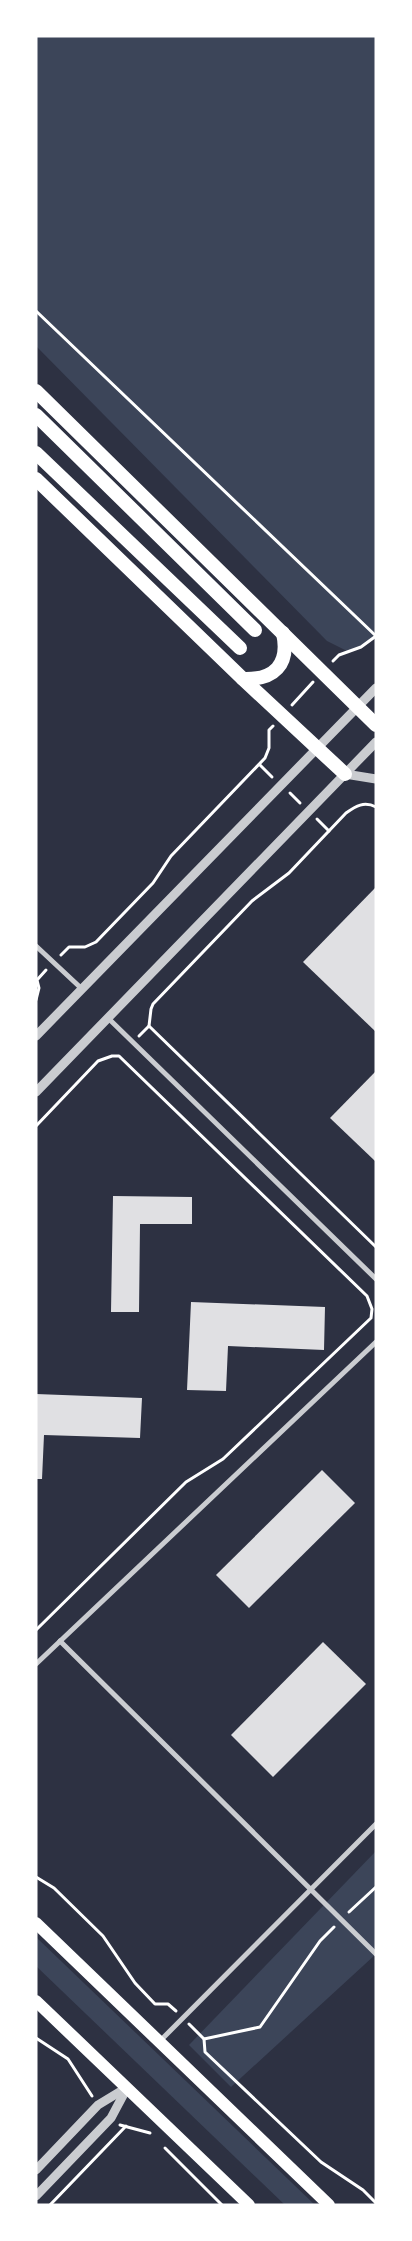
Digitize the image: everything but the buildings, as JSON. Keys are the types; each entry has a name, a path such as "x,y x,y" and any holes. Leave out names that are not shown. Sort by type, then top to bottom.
{"highway":[{"path":"36,391 376,725"},
{"path":"36,416 255,630"},
{"path":"36,452 240,648"},
{"path":"36,479 243,679 345,774"},
{"path":"243,679 264,678 274,672 280,664 286,649 283,634"}],"main road":[{"path":"36,1922 329,2205"},
{"path":"36,2001 249,2205"}],"street":[{"path":"36,1036 376,688"},
{"path":"36,1092 376,742"},
{"path":"345,774 376,779"},
{"path":"36,946 82,989"},
{"path":"108,1018 376,1279"},
{"path":"36,1664 376,1342"},
{"path":"60,1641 376,1954"},
{"path":"159,2042 376,1824"},
{"path":"36,2170 98,2105 127,2088"},
{"path":"36,2196 111,2118 127,2088"}],"path":[{"path":"36,311 376,636 361,647 339,655 283,715 270,730 269,748 260,765 171,856 153,883 96,942 85,947 69,947"},
{"path":"260,765 329,830"},
{"path":"376,807 357,805 346,813 289,873 252,901 158,999 151,1009 149,1026 376,1246"},
{"path":"36,1000 39,988 37,980"},
{"path":"36,1126 98,1061 112,1056 119,1056 367,1296 372,1309 371,1318 223,1459 186,1482 36,1630"},
{"path":"367,1296 371,1292"},
{"path":"36,1877 54,1888 103,1936 135,1983 155,2004 168,2004"},
{"path":"376,1887 320,1941 260,2027 204,2039 205,2052 321,2162 362,2190 376,2203"},
{"path":"36,2038 68,2059 98,2105"},
{"path":"111,2118 119,2125 149,2132 156,2139"},
{"path":"50,2205 126,2126"},
{"path":"162,2145 222,2205"}],"shaded area":[{"path":"36,36 376,36 376,636 361,647 347,651 327,641 36,346"},
{"path":"376,1851 376,1954 231,2087 189,2045"},
{"path":"36,1937 315,2205 285,2205 36,1966"}]}
